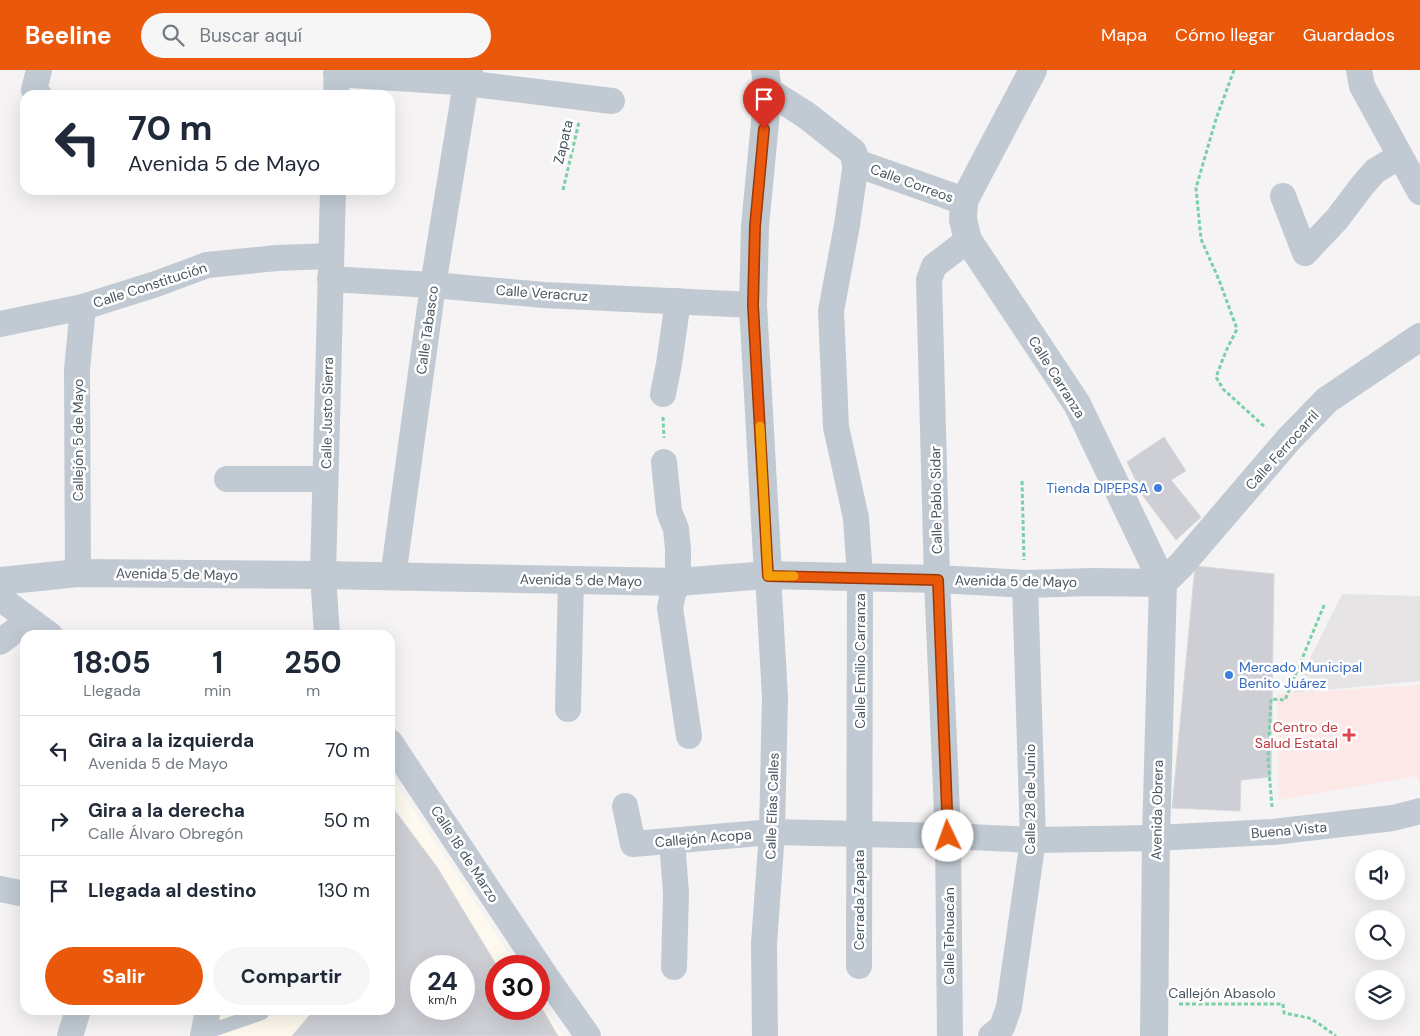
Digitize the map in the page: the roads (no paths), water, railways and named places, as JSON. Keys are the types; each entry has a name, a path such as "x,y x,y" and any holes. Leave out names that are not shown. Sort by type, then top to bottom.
{"street":[{"path":"964,201 1033,70"},
{"path":"1359,70 1362,86 1420,192"},
{"path":"336,80 468,77 584,99 612,101"},
{"name":"Calle Tabasco","path":"393,576 433,285 468,77"},
{"path":"766,80 755,226 753,305 768,576"},
{"name":"Calle Correos","path":"766,80 853,152 856,163 964,201"},
{"path":"1283,196 1305,253 1337,219 1375,171 1400,156"},
{"name":"Calle Emilio Carranza","path":"856,163 847,225 830,311 836,427 856,518 860,577 858,834"},
{"name":"Calle Justo Sierra","path":"328,630 323,575 333,195"},
{"name":"Calle Carranza","path":"964,201 963,220 968,240 1077,404 1163,583"},
{"name":"Calle Pablo Sidar","path":"948,836 929,280 934,266 968,240"},
{"name":"Calle Constitución","path":"0,324 83,307 156,284 206,265 277,258 331,268"},
{"name":"Calle Veracruz","path":"331,268 433,285 544,295 753,305"},
{"path":"663,394 678,301"},
{"name":"Callejón 5 de Mayo","path":"78,573 77,370 83,307"},
{"name":"Calle Ferrocarril","path":"1163,583 1182,564 1289,439 1327,400 1420,338"},
{"path":"664,462 669,512 676,529 678,549 678,582 670,608 688,736"},
{"path":"227,479 325,479"},
{"name":"Avenida 5 de Mayo","path":"0,581 78,573 393,576 678,582 768,576 860,577 1025,584 1093,582 1163,583"},
{"name":"Calle Elías Calles","path":"765,1036 764,944 772,832 775,697 768,576"},
{"path":"568,709 571,580"},
{"name":"Avenida Obrera","path":"1154,1036 1156,838 1163,583"},
{"name":"Calle 28 de Junio","path":"991,1036 1002,1027 1010,1007 1032,840 1025,584"},
{"path":"0,598 43,630"},
{"path":"0,642 29,620"},
{"name":"Calle 18 de Marzo","path":"395,750 547,978 588,1036"},
{"name":"Callejón Acopa","path":"624,806 633,844 772,832 948,836"},
{"name":"Buena Vista","path":"948,836 1032,840 1156,838 1274,832 1392,818 1420,811"},
{"name":"Cerrada Zapata","path":"858,834 858,966"},
{"name":"Calle Tehuacán","path":"948,836 950,1036"},
{"path":"672,841 676,893 674,967"},
{"path":"0,889 20,893"},
{"path":"70,1036 76,1015"}],"lane":[{"path":"205,1026 253,1015"}],"place":[{"name":"Tienda DIPEPSA","path":"1158,488"},
{"name":"Mercado Municipal Benito Juárez","path":"1229,675"},
{"name":"Centro de Salud Estatal","path":"1349,735"}]}
